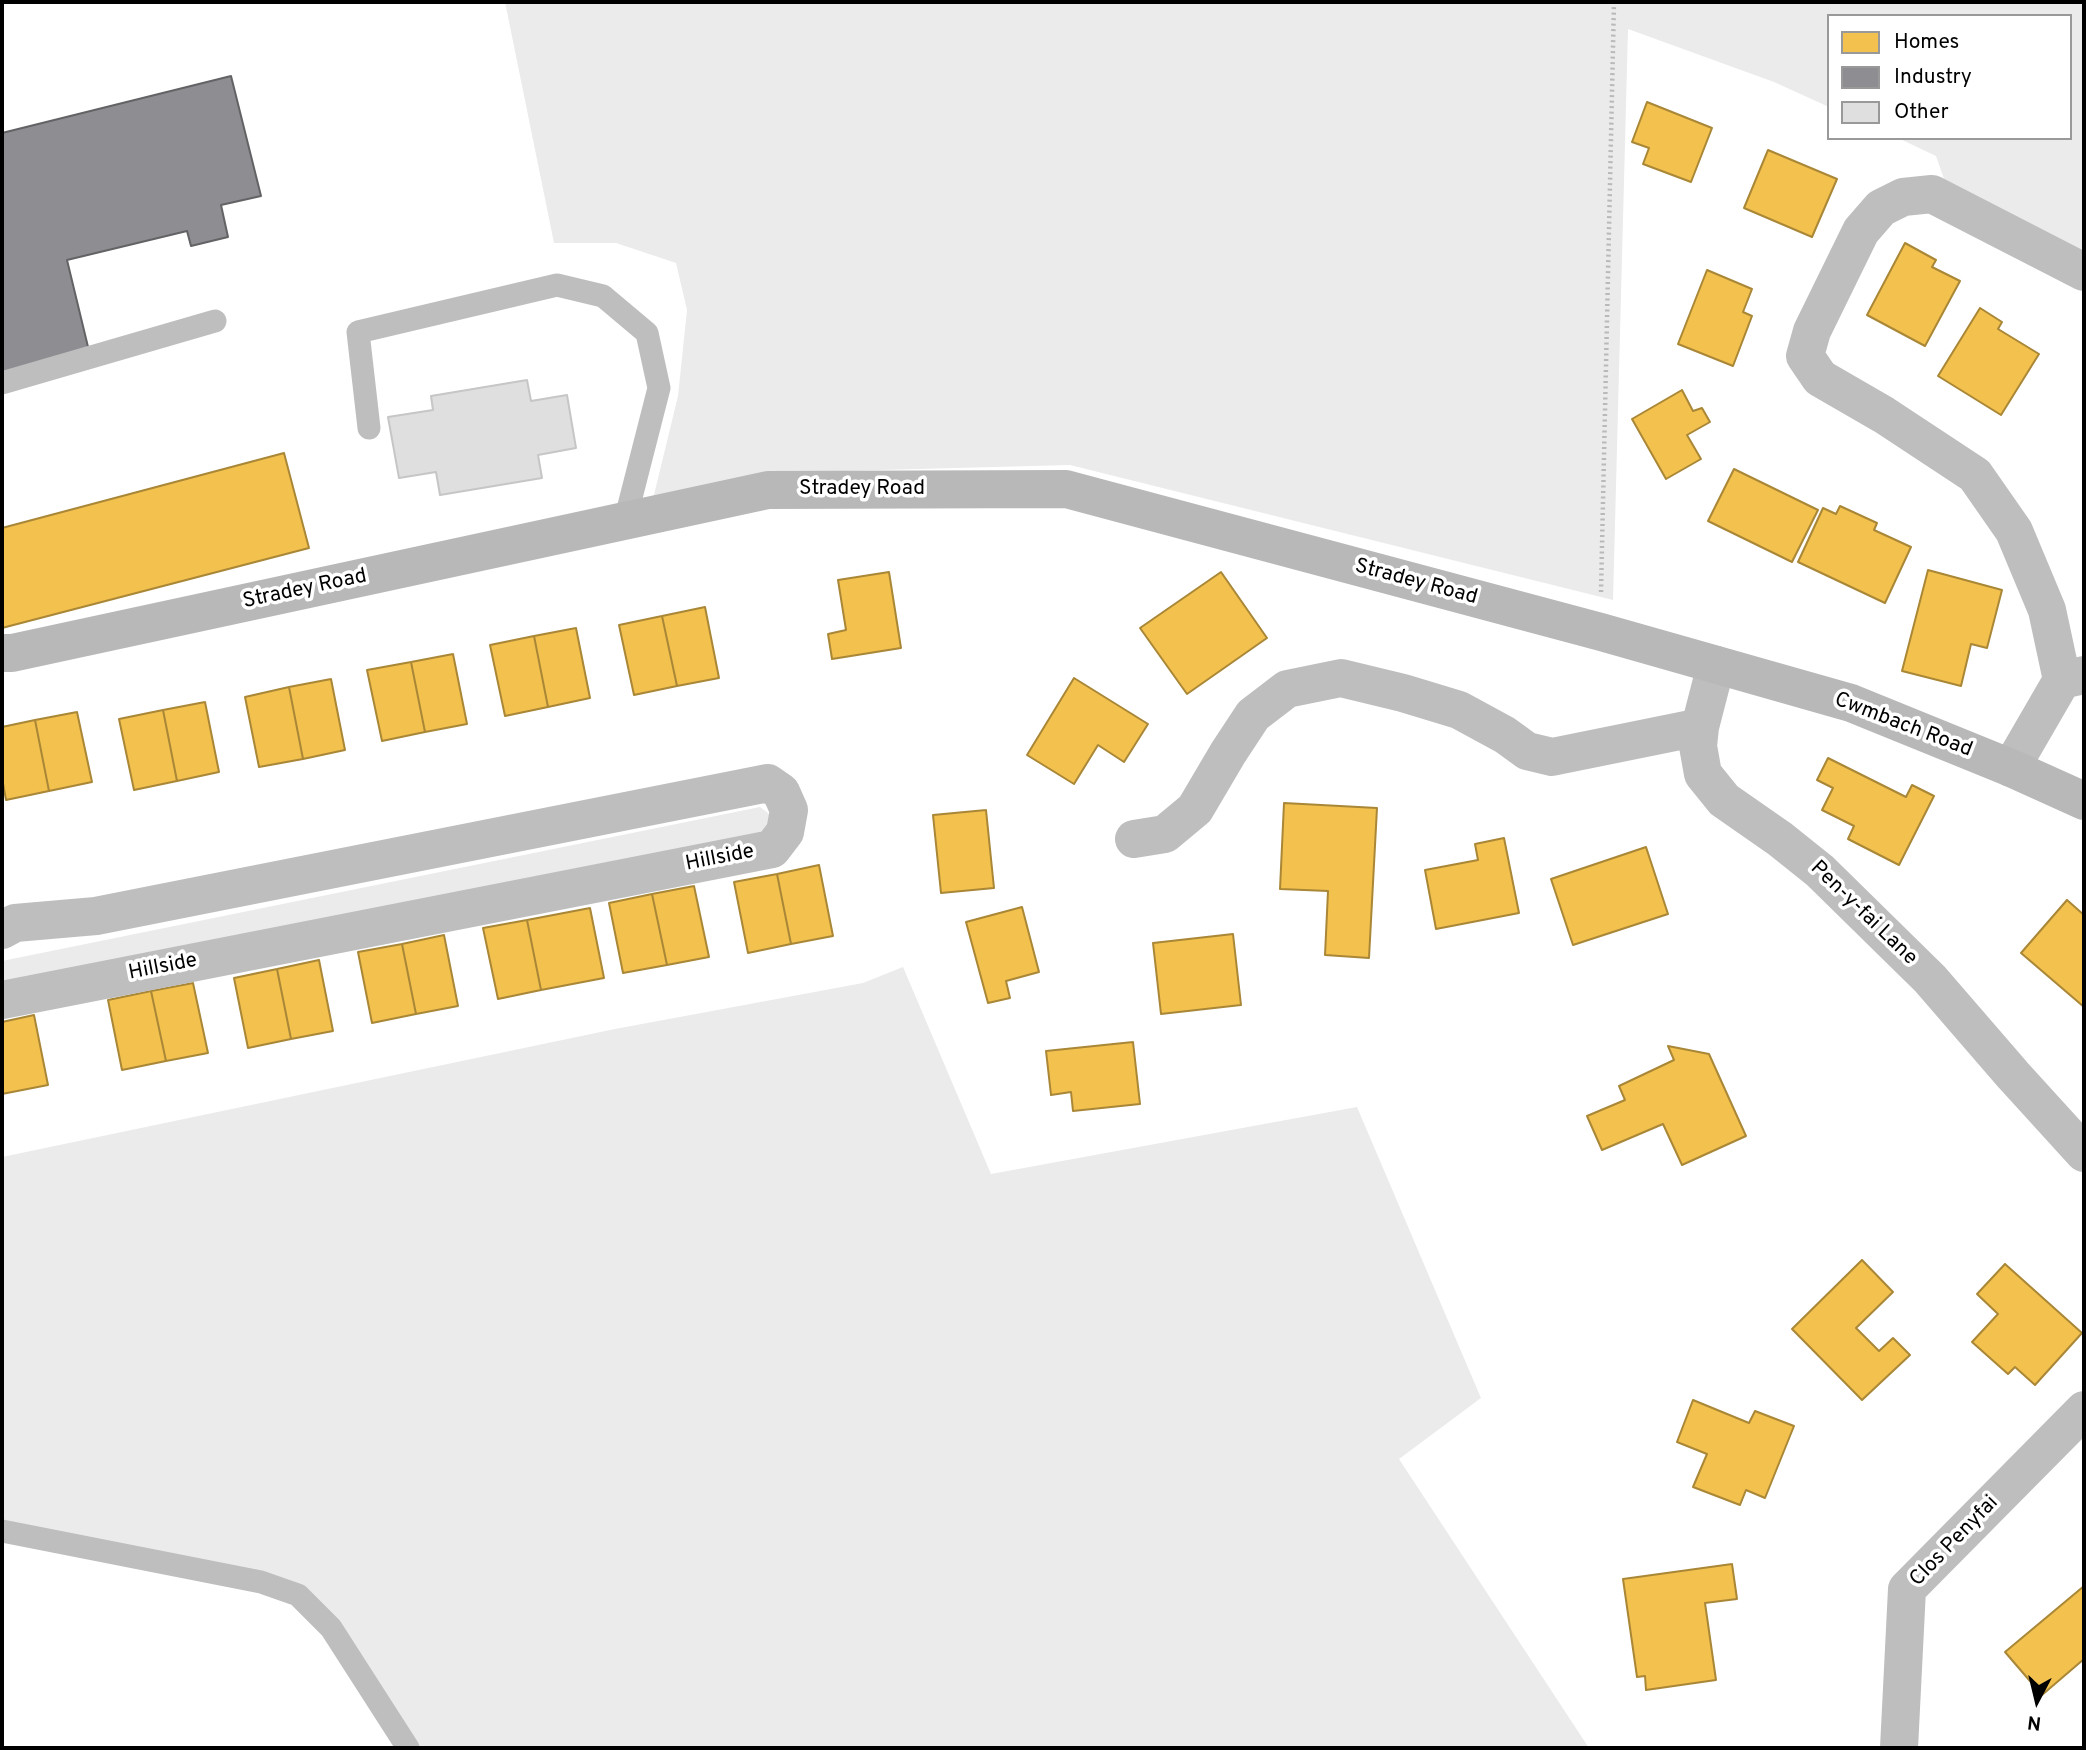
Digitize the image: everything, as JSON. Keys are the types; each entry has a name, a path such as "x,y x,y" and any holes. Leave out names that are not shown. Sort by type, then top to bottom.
{"main road":[{"name":"Stradey Road","path":"2,653 768,490 1066,489 1716,664"},
{"name":"Cwmbach Road","path":"1716,664 1851,703 2011,768 2084,801"}],"street":[{"path":"2011,768 2073,678 2048,610 2014,531 1975,475 1884,415 1820,378 1805,356 1812,331 1861,231 1881,208 1903,197 1932,194 2084,272"},
{"name":"Pen-y-fai Lane","path":"1716,664 1700,727 1698,746 1703,774 1724,800 1820,871 1930,979 2084,1153"},
{"path":"1133,839 1165,834 1195,809 1253,715 1287,689 1341,678 1460,710 1505,735 1527,751 1552,757 1700,727"},
{"name":"Hillside","path":"2,1000 772,849 785,832 789,810 781,792 768,783 96,916 6,924"},
{"name":"Clos Penyfai","path":"1899,1748 1907,1590 2084,1410"}],"lane":[{"path":"369,428 358,332 558,285 603,296 647,333 659,388 625,521"},
{"path":"2,383 215,321"},
{"path":"2,1531 261,1582 298,1595 331,1628 408,1748"}],"path":[{"path":"1601,632 1614,2"}],"shaded area":[{"path":"505,2 2084,2 2084,253 1944,179 1936,156 1902,140 2072,140 2072,14 1827,14 1827,106 1774,82 1628,29 1613,600 1070,465 766,473 653,499 678,396 687,310 676,263 616,243 554,243"},
{"path":"760,807 773,820 763,836 2,991 2,961"},
{"path":"903,967 991,1174 1357,1107 1481,1398 1399,1459 1589,1748 408,1748 297,1595 2,1531 2,1157 615,1029 863,983"}],"building: Homes":[{"path":"1647,102 1712,128 1691,182 1643,164 1649,148 1632,142"},
{"path":"1768,150 1837,179 1812,237 1744,208"},
{"path":"1905,243 1936,260 1932,267 1960,281 1925,346 1867,315"},
{"path":"1707,270 1752,289 1743,312 1752,316 1733,366 1678,344"},
{"path":"1980,308 2002,322 1998,329 2039,354 2001,415 1938,376"},
{"path":"1682,390 1693,411 1702,408 1710,422 1687,435 1701,459 1666,479 1632,419"},
{"path":"284,453 309,548 2,628 2,528"},
{"path":"1734,469 1818,510 1792,562 1708,521"},
{"path":"1840,506 1877,523 1874,530 1911,547 1885,603 1798,562 1823,508 1836,514"},
{"path":"1928,570 2002,590 1987,648 1971,644 1961,686 1902,671"},
{"path":"889,572 901,648 832,659 828,634 846,630 838,580"},
{"path":"1221,572 1267,638 1187,694 1140,628"},
{"path":"705,607 719,678 677,686 662,616"},
{"path":"662,616 677,686 634,695 619,625"},
{"path":"576,628 590,698 548,707 534,636"},
{"path":"534,636 548,707 505,716 490,645"},
{"path":"453,654 467,724 425,732 411,662"},
{"path":"411,662 425,732 382,741 367,670"},
{"path":"1074,678 1148,724 1124,762 1098,745 1074,784 1027,755"},
{"path":"331,679 345,750 303,759 289,687"},
{"path":"289,687 303,759 259,767 245,697"},
{"path":"205,702 219,772 177,781 163,710"},
{"path":"163,710 177,781 134,790 119,719"},
{"path":"77,712 92,782 49,791 35,720"},
{"path":"35,720 49,791 6,800 2,778 2,727"},
{"path":"1828,758 1906,797 1912,785 1934,796 1899,865 1848,839 1854,826 1822,810 1833,788 1817,780"},
{"path":"1284,803 1377,808 1369,958 1325,955 1328,891 1280,889"},
{"path":"986,810 994,888 941,893 933,815"},
{"path":"1504,838 1519,913 1436,929 1425,870 1478,860 1475,844"},
{"path":"1646,847 1668,914 1573,945 1551,879"},
{"path":"819,865 833,936 791,944 777,874"},
{"path":"777,874 791,944 748,953 734,882"},
{"path":"694,886 709,957 667,965 652,894"},
{"path":"652,894 667,965 623,973 609,903"},
{"path":"2067,900 2084,915 2084,1007 2021,953"},
{"path":"1022,907 1039,972 1006,981 1010,998 988,1003 966,922"},
{"path":"590,908 604,978 541,990 527,920"},
{"path":"527,920 541,990 498,999 483,928"},
{"path":"1233,934 1241,1005 1161,1014 1153,943"},
{"path":"444,935 458,1006 416,1014 402,944"},
{"path":"402,944 416,1014 372,1023 358,952"},
{"path":"319,960 333,1031 291,1039 277,969"},
{"path":"277,969 291,1039 248,1048 234,978"},
{"path":"193,983 208,1053 166,1061 151,991"},
{"path":"151,991 166,1061 122,1070 108,1000"},
{"path":"34,1015 48,1085 2,1094 2,1022"},
{"path":"1133,1042 1140,1104 1073,1111 1071,1092 1051,1095 1046,1051"},
{"path":"1668,1046 1709,1054 1746,1136 1682,1165 1663,1124 1602,1150 1587,1116 1625,1100 1619,1086 1674,1060"},
{"path":"1862,1260 1893,1292 1856,1328 1879,1351 1893,1338 1910,1355 1862,1400 1792,1329"},
{"path":"2005,1264 2082,1333 2035,1385 2015,1367 2008,1374 1972,1342 1998,1314 1977,1294"},
{"path":"1693,1400 1749,1423 1755,1411 1794,1426 1765,1498 1746,1490 1740,1505 1693,1487 1707,1454 1677,1442"},
{"path":"1732,1564 1737,1599 1705,1603 1716,1680 1646,1690 1645,1676 1637,1677 1623,1579"},
{"path":"2084,1586 2084,1659 2042,1695 2005,1652"}],"building: Industry":[{"path":"231,76 261,196 221,205 228,237 191,246 187,231 67,260 89,351 2,373 2,133"}],"building: Other":[{"path":"527,380 531,401 567,395 576,448 538,455 542,478 440,495 436,472 399,478 388,417 433,410 431,396"}]}
